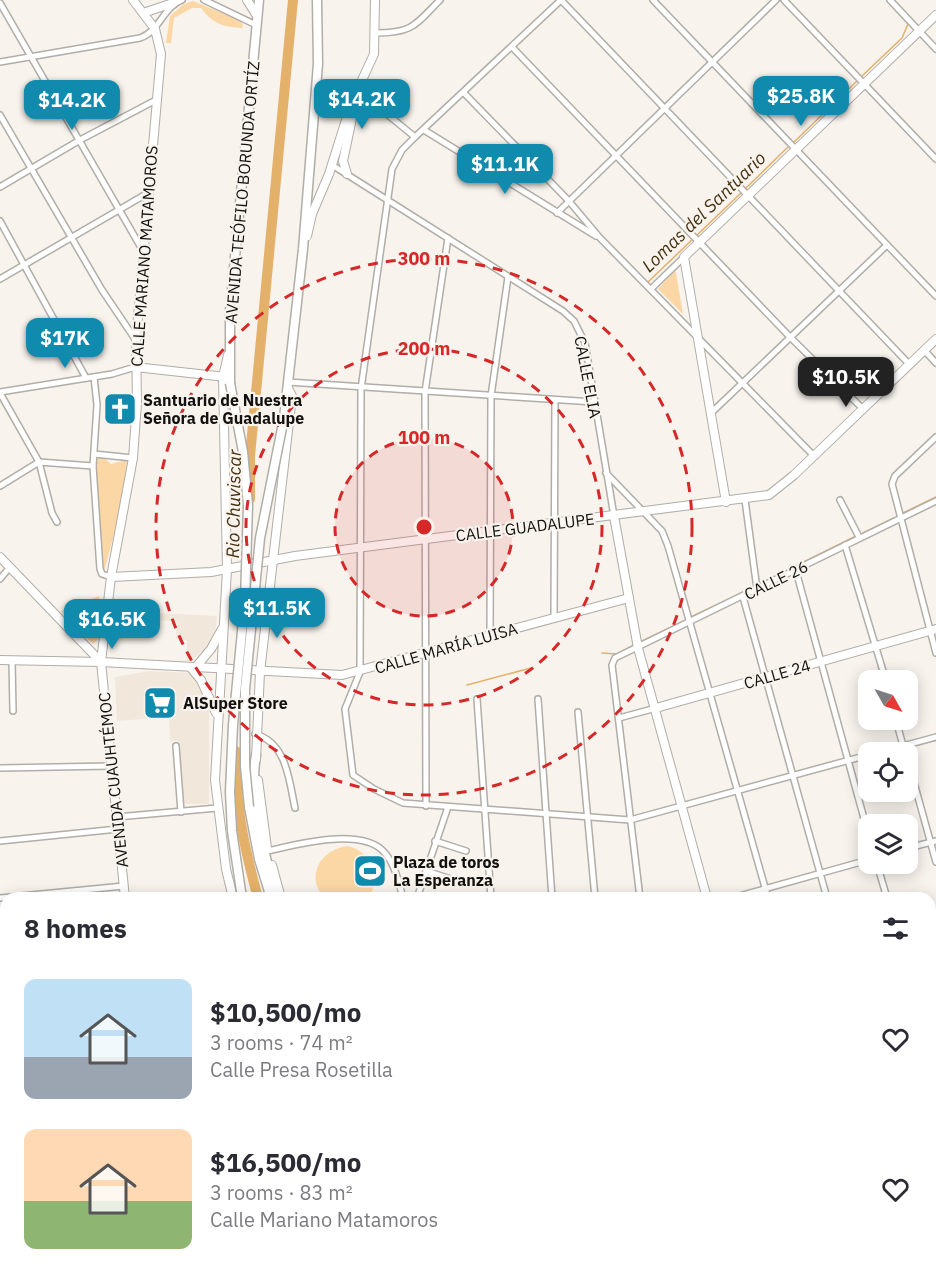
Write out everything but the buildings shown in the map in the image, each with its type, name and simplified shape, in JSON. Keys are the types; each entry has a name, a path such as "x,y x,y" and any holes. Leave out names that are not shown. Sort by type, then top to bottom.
{"main road":[{"name":"AVENIDA TEÓFILO BORUNDA ORTÍZ","path":"241,892 232,831 230,792 234,716 245,600 248,505 243,452 227,379 259,0"},
{"path":"269,892 259,859 246,784 245,688 260,538 284,418 297,302 318,64 317,0"},
{"path":"256,754 253,777 259,827 275,892"}],"street":[{"path":"133,0 155,29"},
{"path":"143,13 182,0"},
{"path":"204,0 257,21"},
{"path":"248,0 257,21"},
{"path":"297,302 301,294 312,214 332,165 357,90 374,54 375,0"},
{"path":"376,33 400,33 410,29 441,0"},
{"path":"858,759 630,820 426,806 391,799 353,775 345,709 360,672 361,389 386,199 396,159 415,137 561,0 909,364"},
{"path":"653,0 936,296"},
{"path":"557,213 776,0"},
{"path":"784,0 936,159"},
{"path":"890,0 936,49"},
{"path":"0,3 143,253"},
{"path":"0,62 140,38 155,29 172,3"},
{"path":"652,288 936,15"},
{"name":"CALLE MARIANO MATAMOROS","path":"101,662 106,575 133,458 137,403 136,340 161,54 155,29"},
{"path":"512,47 790,337 863,409"},
{"path":"347,174 343,161 357,90"},
{"path":"464,93 568,200 600,238 652,288 814,456 936,339"},
{"path":"0,187 80,140 156,100"},
{"path":"0,115 102,290 136,340"},
{"path":"388,116 415,137"},
{"path":"424,130 600,238"},
{"path":"492,173 517,147"},
{"name":"CALLE ELIA","path":"332,165 563,311 574,321 585,343 605,472 638,648 705,892"},
{"path":"0,279 148,193"},
{"path":"0,222 86,378"},
{"path":"426,806 425,392 448,238"},
{"path":"710,414 887,245"},
{"path":"684,257 726,502"},
{"path":"490,635 491,396 508,277"},
{"path":"924,350 936,363"},
{"path":"57,522 52,513 39,462 0,392 94,377 135,367 227,379 227,570 215,780 217,808 232,892"},
{"path":"94,377 97,405 93,465 100,569 106,575"},
{"path":"279,892 268,851 255,734 259,672 292,396 288,385 594,402"},
{"path":"554,618 555,400"},
{"path":"936,437 892,480 900,519 933,630 936,654"},
{"path":"94,454 133,458"},
{"name":"CALLE GUADALUPE","path":"106,575 188,574 227,570 274,560 362,547 745,500 769,495 814,456"},
{"path":"0,486 39,462 93,465"},
{"path":"605,472 662,531 668,546 766,892"},
{"path":"745,500 757,589"},
{"path":"840,500 859,537"},
{"name":"CALLE 26","path":"619,718 612,665 615,658 936,501"},
{"path":"845,545 883,670"},
{"path":"0,557 101,662"},
{"path":"0,579 10,567"},
{"path":"796,571 863,814"},
{"path":"743,597 825,892"},
{"name":"CALLE MARÍA LUISA","path":"0,660 101,662 326,675 360,672 628,598"},
{"path":"218,718 193,668 211,649 224,625"},
{"name":"CALLE 24","path":"619,718 933,630"},
{"path":"12,660 13,711"},
{"name":"AVENIDA CUAUHTÉMOC","path":"101,662 124,892"},
{"path":"477,699 490,892"},
{"path":"538,699 552,892"},
{"path":"578,712 594,892"},
{"path":"619,718 639,892"},
{"path":"255,734 265,737 281,754 295,808"},
{"path":"918,742 936,737"},
{"path":"176,747 181,812"},
{"path":"0,768 111,766"},
{"path":"918,793 933,841 936,862"},
{"path":"419,892 448,807"},
{"path":"117,817 217,808"},
{"path":"0,841 118,829"},
{"path":"268,851 294,844 362,839 376,845 390,861 401,892"},
{"path":"435,841 466,851"},
{"path":"918,846 933,841"},
{"path":"752,892 858,863"},
{"path":"426,871 454,880"},
{"path":"880,874 885,892"},
{"path":"62,892 124,886"}],"shaded area":[{"path":"193,1 239,20 243,25 242,28 218,23 201,8 192,8 174,18 171,43 166,43 170,16 184,4"},
{"path":"675,271 676,273 683,314 658,289"},
{"path":"103,457 111,464 127,460 120,511 104,572 96,458"},
{"path":"99,596 100,637 93,644 61,611"},
{"path":"140,612 217,616 215,635 207,649 187,662 187,640 176,639 177,621 137,620"},
{"path":"149,671 192,673 201,683 209,705 209,804 182,804 177,741 170,741 169,717 117,721 115,677"},
{"path":"347,846 356,849 370,860 375,874 375,882 371,892 320,892 316,881 318,865 323,858 337,848"}],"waterway":[{"name":"Rio Chuviscar","path":"250,499 250,456 293,0"},
{"name":"Lomas del Santuario","path":"862,76 902,38 908,24 903,17"},
{"name":"Lomas del Santuario","path":"793,143 858,80"},
{"name":"Lomas del Santuario","path":"745,189 789,146"},
{"name":"Lomas del Santuario","path":"648,282 742,192"},
{"path":"903,513 936,497"},
{"path":"863,533 894,518"},
{"path":"761,583 854,537"},
{"name":"Rio Chuviscar","path":"248,604 250,562"},
{"path":"693,616 752,588"},
{"path":"642,641 684,621"},
{"path":"602,653 617,654 632,646"},
{"path":"467,685 531,668"},
{"name":"Rio Chuviscar","path":"236,751 241,826 257,892"}],"place":[{"name":"Santuario de Nuestra Señora de Guadalupe","path":"120,409"},
{"name":"AlSuper Store","path":"160,703"},
{"name":"Plaza de toros La Esperanza","path":"370,871"}]}
